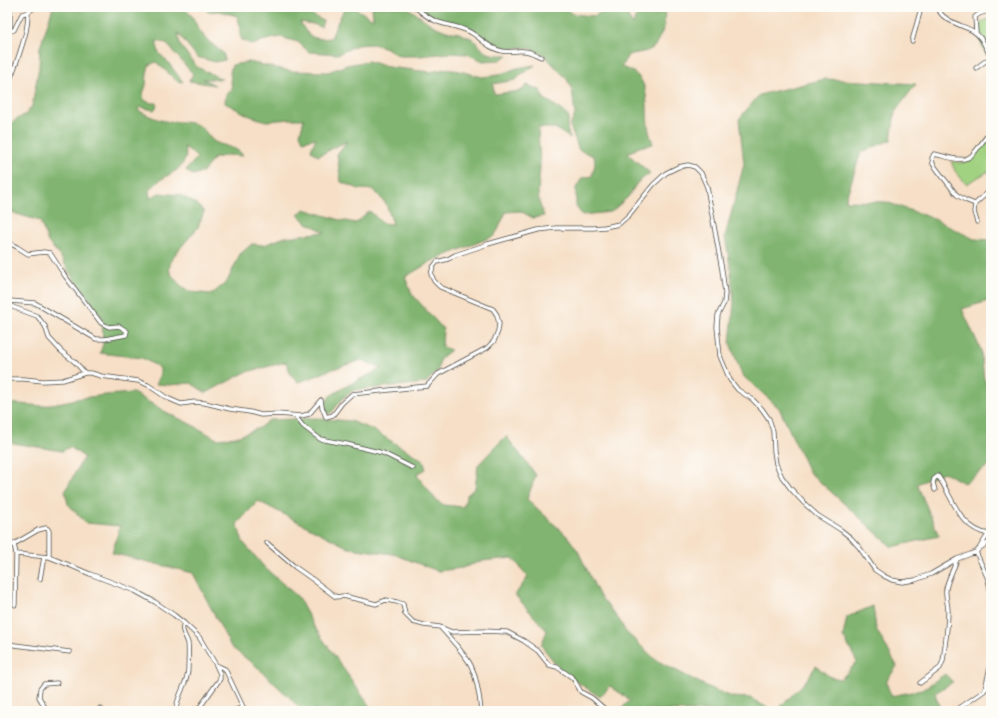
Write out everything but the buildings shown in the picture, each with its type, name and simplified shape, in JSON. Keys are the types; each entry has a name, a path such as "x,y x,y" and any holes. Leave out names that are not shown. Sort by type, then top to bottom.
{"street":[{"path":"10,7 9,29 11,31 14,30 22,14 36,7"},
{"path":"415,7 429,18 437,22 469,32 494,49 502,52 524,51 541,57"},
{"path":"912,41 920,12 924,7"},
{"path":"939,7 941,15 946,19 976,32 981,38 991,57 976,68"},
{"path":"976,32 974,17 991,10"},
{"path":"7,87 17,64 26,34 28,12"},
{"path":"975,204 957,195 932,164 932,158 934,154 952,159 963,159 970,157 991,132"},
{"path":"7,379 43,381 63,380 84,372 148,385 167,398 181,404 195,402 205,403 261,415 278,414 302,416 309,414 321,400 326,417 333,415 342,403 352,394 427,386 438,374 487,348 494,341 498,332 499,324 497,315 493,309 440,287 434,281 431,274 433,267 437,262 488,244 538,230 556,228 593,228 619,224 653,185 666,173 678,167 688,165 695,167 701,173 707,187 722,270 725,293 724,303 718,315 717,327 720,356 730,380 738,390 752,399 769,419 773,431 776,464 782,477 791,489 817,515 851,538 875,570 892,580 902,582 915,580 931,574 958,559 976,552 991,541"},
{"path":"977,222 974,212 975,204 986,194 991,192"},
{"path":"7,242 28,254 44,252 50,254 101,322 109,327 118,326 127,331 126,335 96,339 35,303 10,301 8,303 10,306 37,316 45,326 49,338 84,372"},
{"path":"295,415 303,426 320,439 383,453 413,468"},
{"path":"935,490 933,483 934,479 938,476 964,520 978,531 990,532 980,548"},
{"path":"7,545 14,544 38,530 48,529 46,557 40,579"},
{"path":"267,543 295,568 336,597 343,596 365,600 376,604 386,600 404,604 405,614 413,622 440,627 452,632 507,632 524,641 538,651 548,665 557,667 573,678 581,692 592,698 607,711"},
{"path":"14,544 16,554 15,605"},
{"path":"976,552 988,579 991,594"},
{"path":"16,554 46,557 135,592 155,602 184,623 199,637 220,674 220,679 197,711"},
{"path":"920,683 940,668 943,661 948,616 946,589 950,575 958,559"},
{"path":"176,711 178,700 188,677 188,642 183,633 182,626 184,623"},
{"path":"440,627 456,644 470,664 477,683 481,711"},
{"path":"7,644 70,652"},
{"path":"984,691 991,663"},
{"path":"216,665 225,669 244,709 233,711"},
{"path":"956,711 984,691 991,682"},
{"path":"47,711 40,700 39,691 44,684 57,683"},
{"path":"596,711 601,706"},
{"path":"100,708 103,711"}],"green space":[{"path":"53,7 183,7 192,16 206,39 223,53 225,60 215,62 197,57 178,33 180,45 197,67 222,79 203,79 215,85 189,81 193,74 166,43 156,41 159,53 183,82 177,81 156,62 149,65 143,94 144,100 151,103 157,103 156,108 154,110 139,107 138,110 163,121 196,124 204,130 214,142 235,149 243,156 230,155 214,158 203,172 192,175 186,170 197,158 184,147 186,155 184,162 177,170 160,180 149,190 150,198 159,193 180,195 197,204 204,212 198,227 172,258 169,269 179,284 190,292 212,294 227,282 240,254 252,244 264,245 285,237 325,232 307,223 298,215 304,209 340,220 356,223 370,211 382,223 393,224 386,204 374,190 359,189 341,182 337,154 347,141 318,156 311,150 316,138 303,141 300,134 304,119 266,121 250,116 225,103 226,94 232,90 230,72 232,65 249,62 290,71 328,72 347,65 368,61 388,67 430,72 445,69 460,71 482,77 498,75 517,68 535,65 516,80 493,84 494,94 521,91 527,85 540,90 544,99 569,117 567,129 570,138 555,128 538,128 540,167 538,192 539,202 544,216 533,218 520,211 506,212 494,236 432,261 405,277 412,294 443,329 442,347 451,350 440,359 438,370 426,383 354,390 344,397 332,412 327,414 325,404 330,396 382,368 362,360 298,382 291,375 286,362 246,372 206,393 191,383 169,385 156,384 160,375 160,368 142,358 100,353 103,344 102,318 73,278 60,256 48,242 40,221 10,212 7,208 7,127 26,114 32,106 39,67 40,47"},
{"path":"205,7 299,7 323,21 321,27 300,22 309,35 320,39 331,38 345,7 353,7 373,19 372,7 407,7 432,25 473,39 485,52 495,55 508,55 500,60 483,61 467,54 449,53 420,56 399,56 387,48 373,44 357,45 338,54 309,52 298,42 280,37 262,41 253,45 242,40 237,16 219,11 208,12"},
{"path":"420,7 562,7 573,14 594,16 612,7 626,7 628,17 633,25 639,7 664,7 664,28 655,46 647,51 628,55 621,67 632,71 638,76 645,89 649,133 653,144 639,147 628,154 650,173 637,183 628,197 611,212 582,215 576,206 576,188 582,178 592,176 595,164 594,156 579,150 570,126 575,115 572,88 566,78 544,55 532,49 522,47 509,49 490,45 470,28 457,23 437,19"},
{"path":"988,19 991,20 991,58 988,57 978,35 979,24"},
{"path":"825,79 916,84 895,112 891,140 861,152 845,201 886,202 932,218 974,239 991,240 991,300 962,309 981,350 984,379 991,393 991,464 964,483 944,472 917,484 939,536 892,547 809,472 779,408 742,375 730,343 734,303 725,237 744,164 739,119 759,95"},
{"path":"991,136 991,170 966,184 955,171 951,161 961,163 973,158"},
{"path":"133,393 217,439 236,437 259,428 269,420 315,418 350,421 371,429 423,460 426,469 416,474 436,500 444,505 463,507 467,495 475,488 478,465 506,436 536,475 527,499 568,537 578,551 599,595 620,621 625,631 656,660 731,697 750,698 773,711 656,711 649,709 647,711 621,711 620,710 630,700 610,686 600,697 562,672 541,645 547,631 515,595 528,577 513,558 482,561 462,568 438,571 393,554 349,548 258,501 237,524 243,542 265,568 298,597 313,625 373,711 302,711 256,666 231,647 193,573 112,553 120,526 86,523 68,504 65,491 84,457 70,447 62,451 7,442 7,403 43,406 82,398"},
{"path":"873,606 876,629 897,666 886,682 891,696 922,690 945,674 953,682 935,693 941,711 776,711 805,682 816,666 830,677 841,679 857,662 843,636 847,617"}]}
